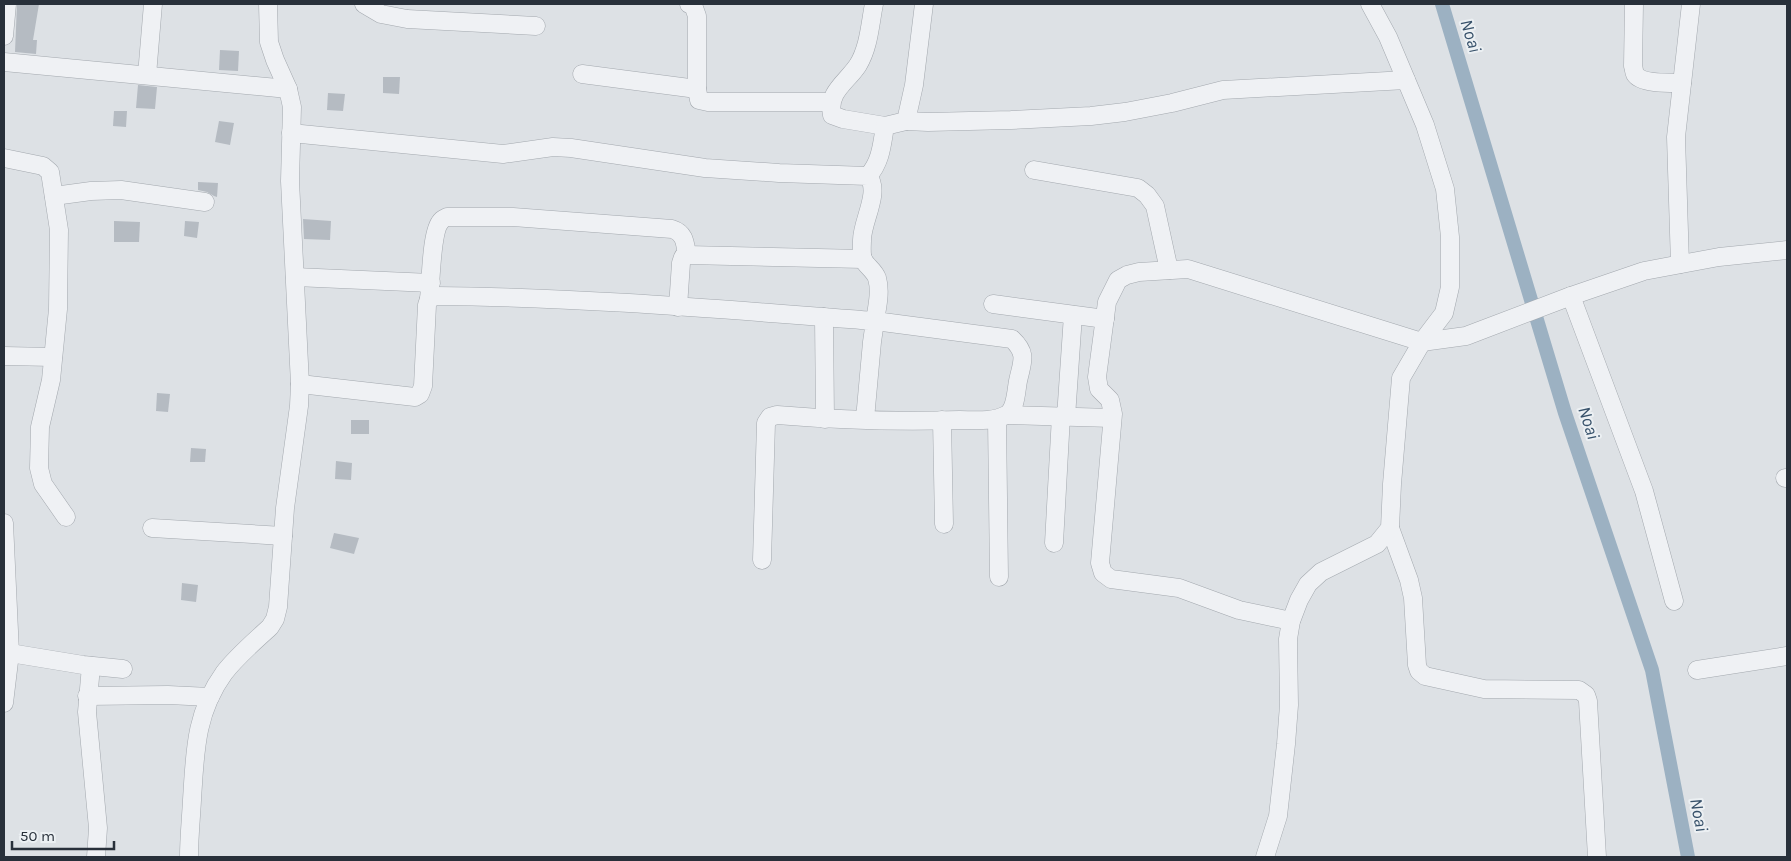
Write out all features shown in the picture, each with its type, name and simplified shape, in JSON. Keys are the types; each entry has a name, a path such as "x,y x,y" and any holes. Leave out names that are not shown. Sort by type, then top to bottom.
{"street":[{"path":"4,36 7,4"},
{"path":"148,75 153,4"},
{"path":"189,857 194,756 197,735 210,697 224,673 270,627 275,619 278,607 283,536 299,406 300,384 290,181 292,107 288,90 269,42 268,4"},
{"path":"364,4 381,14 407,19 536,26"},
{"path":"690,4 698,16 697,89 699,100 708,102 831,102"},
{"path":"874,4 865,48 858,65 832,98 832,115 843,119 885,126 906,121 1011,120 1091,116 1162,105 1222,90 1406,80"},
{"path":"906,121 914,85 924,4"},
{"path":"1370,4 1388,37 1425,124 1445,189 1450,237 1450,287 1444,313 1422,342 1401,378 1392,484 1390,528 1410,580 1413,598 1417,665 1419,671 1424,676 1484,689 1580,690 1586,695 1588,701 1597,857"},
{"path":"1634,4 1633,66 1635,75 1642,80 1653,82 1682,83"},
{"path":"1680,264 1676,137 1691,4"},
{"path":"4,62 288,90"},
{"path":"582,74 697,89"},
{"path":"868,176 874,169 881,154 885,126"},
{"path":"291,133 504,154 553,148 571,148 705,168 868,176 872,181 873,187 862,238 863,260 876,276 879,289 865,419"},
{"path":"4,158 43,166 50,172 59,230 58,309 51,380 40,427 39,468 43,484 66,517"},
{"path":"1034,170 1138,188 1147,194 1155,206 1169,270"},
{"path":"54,196 91,191 121,190 205,202"},
{"path":"300,384 415,396 420,394 423,386 427,305 434,242 437,228 441,221 447,217 513,217 679,231 683,235 688,255"},
{"path":"1291,621 1239,610 1179,588 1111,580 1103,573 1100,563 1112,418 1110,400 1099,388 1097,377 1107,302 1118,280 1139,272 1188,269 1422,342 1466,336 1568,297 1644,271 1719,257 1787,250"},
{"path":"678,307 681,263 683,257 688,255 863,260"},
{"path":"295,277 430,291 436,296 484,296 824,317 875,321 1012,339 1021,348 1023,360 1013,408 1002,417 999,576"},
{"path":"1568,297 1644,491 1674,601"},
{"path":"993,304 1105,319"},
{"path":"1054,543 1073,315"},
{"path":"824,317 825,419"},
{"path":"4,356 53,357"},
{"path":"762,560 766,423 770,417 777,415 825,419 942,420 1064,416 1112,418"},
{"path":"942,420 944,524"},
{"path":"4,523 7,653 4,703"},
{"path":"152,528 283,536"},
{"path":"1265,857 1278,816 1289,704 1288,639 1291,621 1298,600 1308,584 1321,572 1377,544 1390,528"},
{"path":"7,653 123,669"},
{"path":"1697,670 1787,656"},
{"path":"91,666 87,696 88,727 95,780 98,828 96,857"},
{"path":"87,696 168,695 210,697"}],"building":[{"path":"17,4 39,4 33,40 37,40 36,54 15,52"},
{"path":"220,50 239,51 238,71 219,70"},
{"path":"383,77 400,77 399,94 383,93"},
{"path":"138,85 157,87 155,109 136,108"},
{"path":"328,93 345,94 343,111 327,110"},
{"path":"114,111 127,111 126,127 113,126"},
{"path":"219,121 234,123 230,145 215,142"},
{"path":"198,182 218,183 217,197 198,190"},
{"path":"303,219 331,221 330,240 304,239"},
{"path":"114,221 140,222 139,242 114,242"},
{"path":"185,221 199,222 197,238 184,236"},
{"path":"157,393 170,394 168,412 156,411"},
{"path":"351,420 369,420 369,434 351,434"},
{"path":"191,448 206,449 205,462 190,462"},
{"path":"336,461 352,463 351,480 335,479"},
{"path":"334,533 359,538 354,554 330,548"},
{"path":"182,583 198,585 196,602 181,600"}],"waterway":[{"name":"Noai","path":"1442,4 1565,413 1652,670 1688,857"}]}
